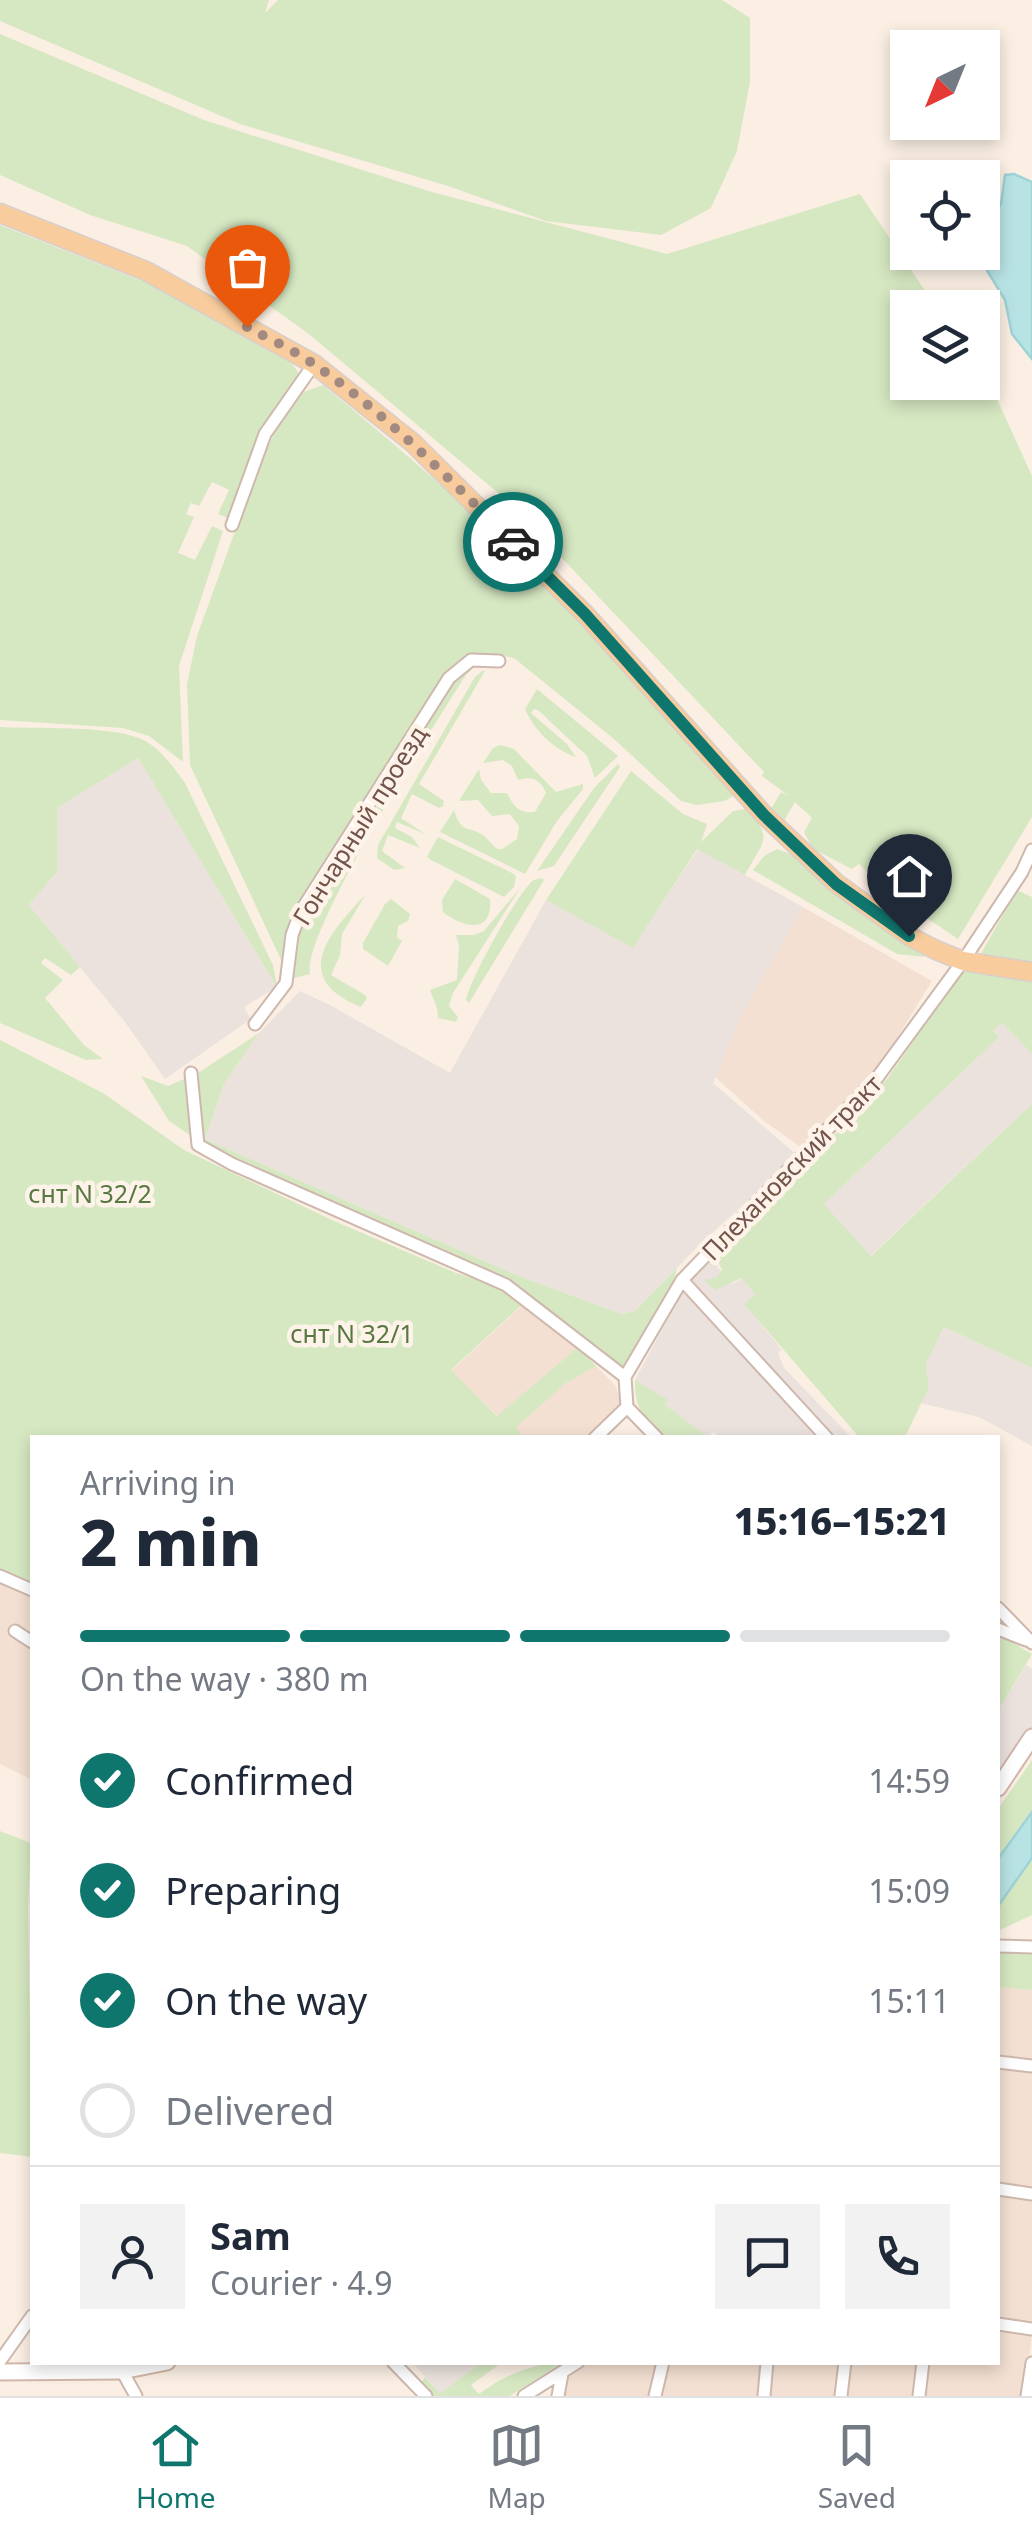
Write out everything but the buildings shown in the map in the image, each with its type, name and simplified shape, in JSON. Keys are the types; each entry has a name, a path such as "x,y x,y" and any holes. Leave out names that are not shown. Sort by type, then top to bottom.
{"main road":[{"path":"0,214 146,271 314,364 413,444 585,614 764,815 836,884 909,936 963,961 1032,972"}],"street":[{"path":"232,525 264,434 314,364"},
{"name":"Гончарный проезд","path":"255,1024 286,983 292,935 301,911 449,678 471,660 498,661"},
{"name":"Плехановский тракт","path":"625,1377 682,1280 878,1078 963,961 1022,872 1032,850"},
{"path":"191,1073 198,1145 232,1164 506,1285 625,1377 628,1407 654,1435"},
{"path":"682,1280 824,1435"},
{"path":"599,1435 628,1407"},
{"path":"0,1576 30,1589"},
{"path":"1000,1610 1031,1642"},
{"path":"1000,1630 1031,1642"},
{"path":"15,1631 30,1641"},
{"path":"1000,1785 1032,1737"},
{"path":"1000,1946 1032,1947"},
{"path":"1000,2062 1032,2066"},
{"path":"1000,2189 1032,2194"},
{"path":"0,2361 30,2319"},
{"path":"1000,2324 1032,2328"},
{"path":"1027,2396 1032,2363"},
{"path":"0,2372 122,2371 153,2365"},
{"path":"396,2365 426,2396"},
{"path":"524,2396 574,2365"},
{"path":"656,2396 662,2365"},
{"path":"764,2396 768,2365"},
{"path":"841,2396 845,2365"},
{"path":"918,2396 923,2365"},
{"path":"122,2371 136,2396"},
{"path":"558,2396 562,2374"}],"shaded area":[{"path":"138,758 277,987 244,1007 251,1019 165,1079 125,1022 29,905 57,872 57,808"},
{"path":"698,849 803,907 740,1017 713,1083 798,1156 700,1244 635,1311 622,1314 521,1277 205,1139 224,1084 259,1033 300,991 450,1073 546,900 633,947"},
{"path":"803,907 932,981 873,1077 803,1149 764,1121 715,1077 740,1017"},
{"path":"1002,1023 1032,1054 1032,1104 870,1256 824,1204 998,1038 993,1031"},
{"path":"709,1258 733,1284 742,1278 755,1295 745,1304 782,1350 778,1353 784,1368 849,1435 713,1432 705,1435 664,1405 667,1400 635,1380 689,1279"},
{"path":"525,1303 578,1347 498,1416 451,1371"},
{"path":"944,1327 1032,1368 1032,1446 979,1417 920,1403 929,1387 926,1364"},
{"path":"596,1366 615,1385 624,1406 593,1435 521,1435 515,1427 565,1384"},
{"path":"0,1580 30,1592 30,1779 0,1764"},
{"path":"1026,1665 1032,1669 1032,1729 1000,1777 1000,1708"},
{"path":"1000,1987 1032,1990 1032,2063 1000,2060"},
{"path":"1000,2065 1032,2068 1032,2192 1000,2187"},
{"path":"1000,2191 1032,2196 1032,2324 1000,2320"},
{"path":"1000,2328 1032,2333 1025,2396 923,2396 927,2365 1000,2365"},
{"path":"415,2365 478,2365 440,2393"},
{"path":"579,2365 660,2365 652,2396 561,2396 564,2376"},
{"path":"666,2365 763,2365 760,2396 658,2396"},
{"path":"770,2365 843,2365 839,2396 766,2396"},
{"path":"847,2365 920,2365 915,2396 843,2396"}],"green space":[{"path":"0,0 269,0 265,13 278,0 722,0 750,18 750,82 737,151 711,208 661,235 546,221 448,186 240,124 0,21"},
{"path":"0,34 204,120 432,192 667,254 860,194 890,239 890,270 911,270 925,290 890,290 890,400 997,400 1032,476 1032,817 958,939 891,894 859,864 852,869 813,849 804,832 812,818 795,802 784,821 771,809 781,792 789,796 762,776 764,772 509,502 310,335 187,246 90,215 0,175"},
{"path":"0,225 150,284 292,364 298,372 260,431 230,519 218,514 229,490 212,482 199,506 191,503 186,514 194,517 178,553 195,560 212,526 223,531 179,666 183,762 149,736 123,728 0,720"},
{"path":"323,385 513,552 599,641 736,795 697,805 681,801 614,739 514,658 489,653 466,675 374,826 327,916 313,951 310,974 294,978 282,962 190,765 187,684 197,636 258,468 277,427 304,392"},
{"path":"482,671 419,784 444,801 443,806 439,808 412,794 401,818 425,834 397,822 395,828 412,837 420,848 388,835 382,851 405,868 394,870 377,858 378,845"},
{"path":"537,689 618,756 595,778 587,756 534,709 531,713 567,744 576,757 553,744 534,724 525,709"},
{"path":"0,727 111,732 141,739 160,752 185,783 273,965 277,987 138,758 57,808 57,872 29,905 80,967 71,975 45,958 41,963 63,980 45,998 84,1045 103,1059 86,1060 0,1023"},
{"path":"500,745 514,749 556,792 583,784 525,874 440,832 454,810 463,827 484,836 497,849 517,839 519,826 510,814 492,816 478,800 459,801 479,769 481,780 491,793 507,793 517,808 535,812 546,793 541,784 531,779 518,780 512,766 503,760 483,763 493,748"},
{"path":"618,764 620,767 554,866 537,871 594,788"},
{"path":"631,771 683,814 707,824 701,842 733,811 745,809 763,834 761,847 745,875 697,849 633,948 546,900"},
{"path":"438,837 514,874 514,887 504,897 431,860 427,857"},
{"path":"777,849 793,855 860,913 925,957 897,954 753,870 764,856"},
{"path":"542,878 469,1003 469,989 503,924 530,884"},
{"path":"455,879 490,899 487,919 467,924 443,912 442,900"},
{"path":"521,887 453,993 449,1006 458,1017 456,1022 438,1018 430,990 457,980 456,935 484,931"},
{"path":"1017,890 1032,897 1032,966 979,957"},
{"path":"366,894 342,934 340,955 331,975 365,995 361,1007 326,983 321,969 329,939"},
{"path":"391,899 410,914 408,921 398,926 397,937 402,941 388,966 363,949 363,943"},
{"path":"964,968 1032,975 1032,1054 1002,1023 993,1031 999,1037 824,1204 871,1256 1032,1104 1032,1368 944,1327 926,1364 929,1387 906,1435 857,1435 744,1304 755,1295 742,1278 715,1290 704,1280 716,1278 722,1270 714,1253 803,1168 888,1078"},
{"path":"259,1033 224,1084 205,1139 521,1277 622,1314 635,1311 677,1268 672,1289 624,1371 505,1280 200,1143 195,1075"},
{"path":"0,1040 103,1093 184,1150 332,1220 456,1273 497,1286 524,1303 451,1370 497,1416 578,1347 596,1366 565,1384 516,1427 522,1435 30,1435 30,1592 0,1580"},
{"path":"141,1076 168,1086 189,1077 194,1138 169,1121"},
{"path":"635,1380 668,1400 665,1405 705,1435 660,1435 641,1412"},
{"path":"1000,1635 1032,1654 1000,1708"},
{"path":"1032,1760 1032,1812 1000,1856 1000,1806"},
{"path":"0,1831 30,1843 30,2157 0,2153"},
{"path":"1032,1858 1032,1915 1000,1930 1000,1903"},
{"path":"1000,1951 1032,1952 1032,1990 1000,1987"},
{"path":"478,2365 498,2365 471,2385 479,2394 518,2372 540,2365 559,2365 510,2396 431,2396 420,2385 425,2377 440,2393"}],"water":[{"path":"1014,174 1032,182 1032,359 1012,334 1005,300 987,270 1000,270 1000,206 1005,175"},
{"path":"1032,1812 1032,1858 1000,1903 1000,1856"}],"way so far":[{"path":"247,327 314,364 364,404 413,444 513,542"}],"route":[{"path":"513,542 585,614 764,815 836,884 909,936"}],"park label":[{"name":"снт N 32/2","path":"90,1193"},
{"name":"снт N 32/1","path":"352,1333"}]}
